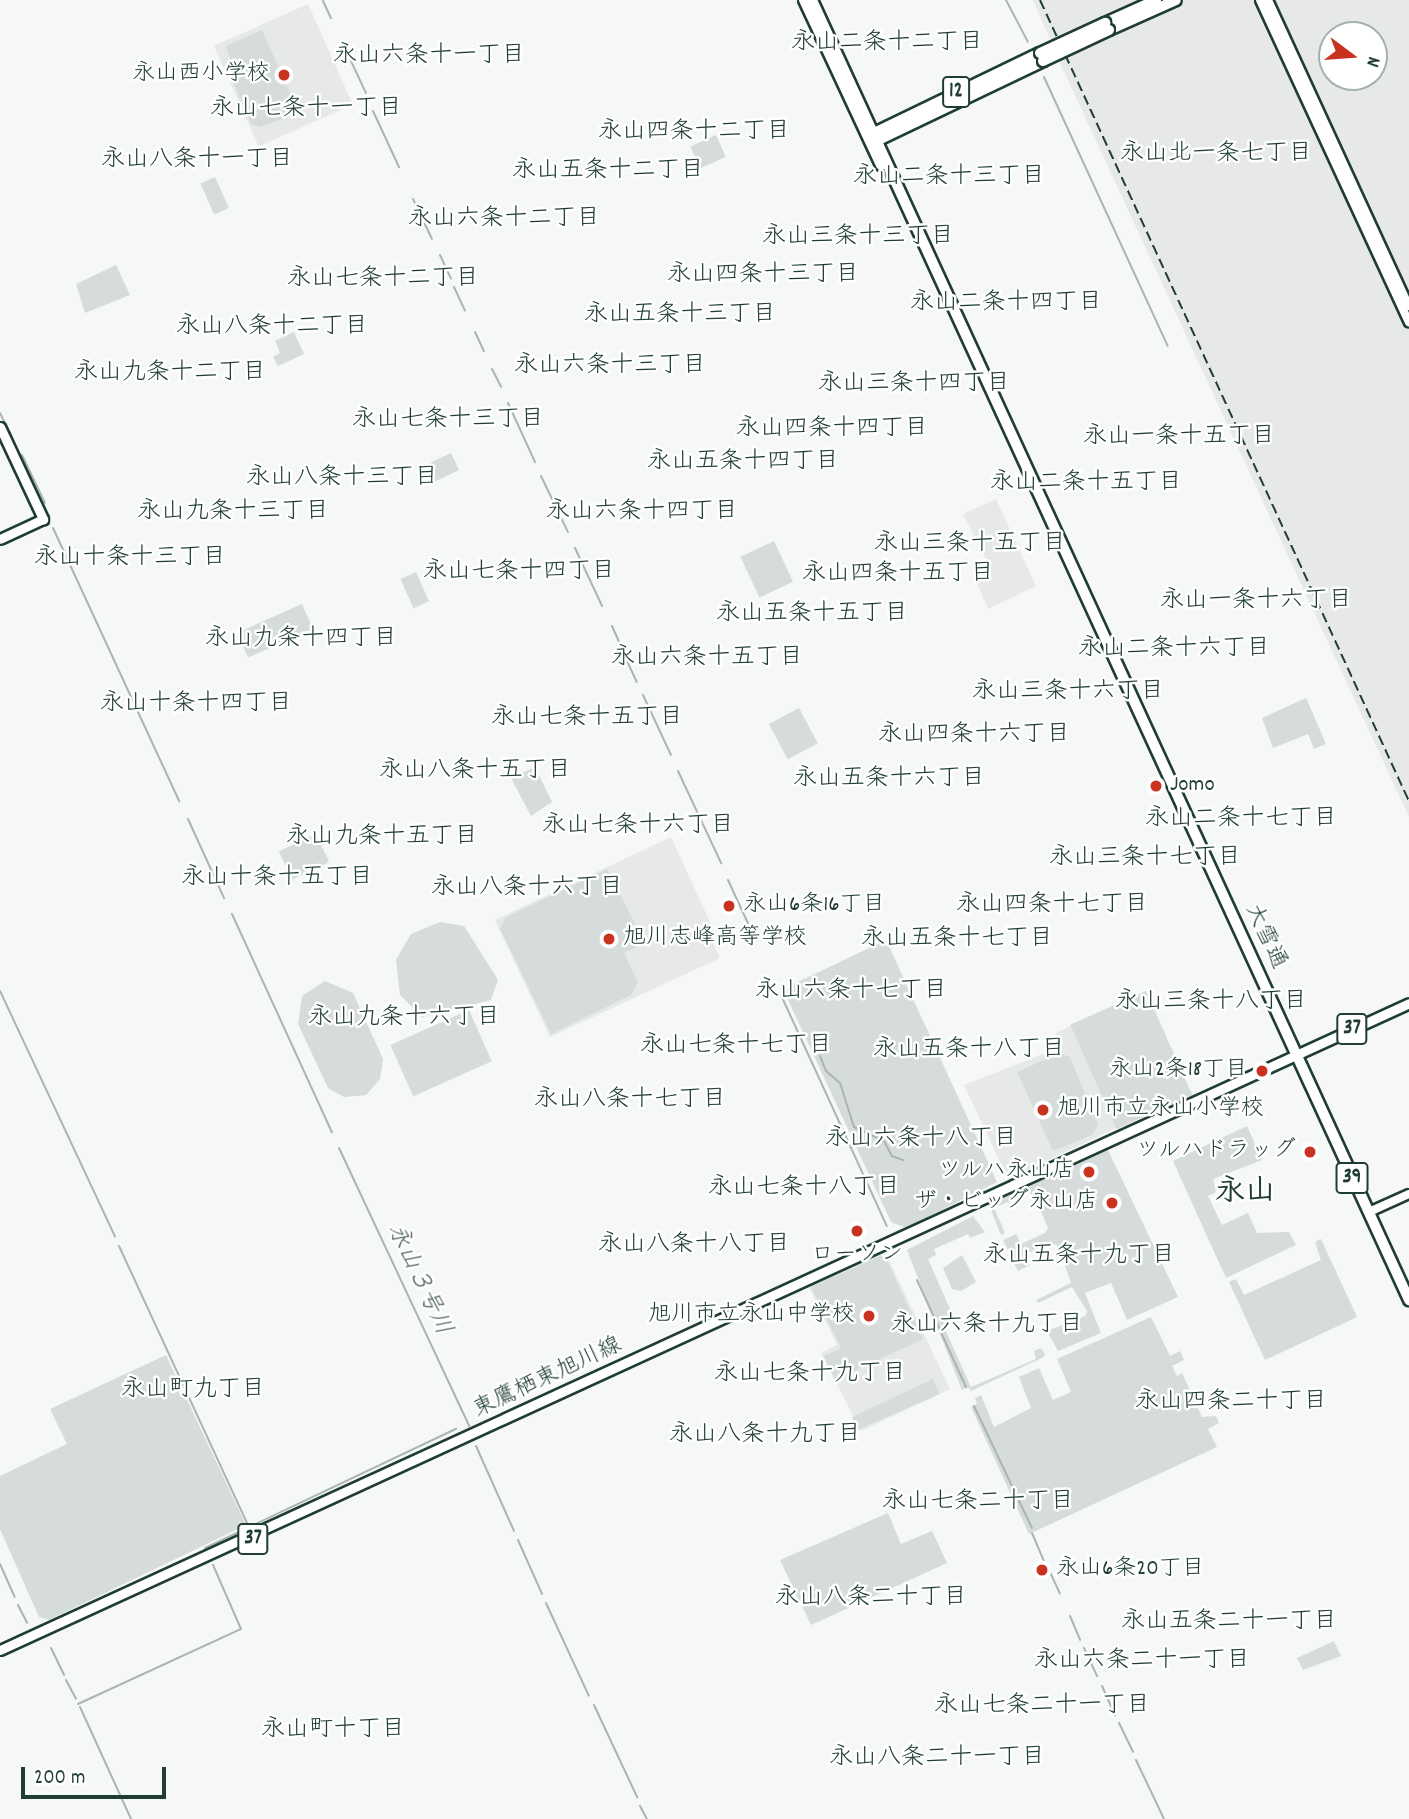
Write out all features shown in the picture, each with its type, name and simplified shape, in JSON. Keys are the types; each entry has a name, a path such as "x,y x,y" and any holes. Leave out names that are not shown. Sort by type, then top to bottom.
{"highway":[{"name":"大雪通","path":"804,0 906,211 1409,1300"},
{"name":"大雪通","path":"812,0 872,138"},
{"name":"12","path":"1107,27 1156,0"},
{"name":"12","path":"872,138 1107,27 1176,0"}],"main road":[{"path":"1260,0 1409,322"},
{"path":"1268,0 1409,306"},
{"path":"0,427 43,519 0,539"},
{"name":"東鷹栖東旭川線","path":"0,1650 1409,1003"},
{"path":"1368,1212 1409,1194"},
{"name":"東鷹栖東旭川線","path":"0,1656 466,1438"}],"shaded area":[{"path":"1033,0 1409,0 1409,817 1061,65"},
{"name":"永山西小学校","path":"308,4 353,104 259,146 214,46"},
{"path":"262,30 299,113 260,127 251,124 227,68 232,65 226,46"},
{"path":"716,135 726,157 700,168 690,146"},
{"path":"215,177 229,208 214,215 200,184"},
{"path":"116,265 130,295 85,313 76,284"},
{"path":"294,332 304,354 278,366 273,357 280,353 275,341"},
{"path":"451,453 459,470 434,482 426,465"},
{"path":"996,499 1036,586 988,609 975,578 991,568 963,514"},
{"path":"774,541 793,582 759,597 740,557"},
{"path":"416,572 429,601 413,608 400,579"},
{"path":"302,604 313,629 248,658 237,633"},
{"path":"1306,698 1326,744 1314,749 1308,734 1273,748 1262,718"},
{"path":"799,708 818,743 788,759 769,724"},
{"path":"535,767 552,802 531,816 511,778"},
{"path":"316,834 329,862 292,879 279,851"},
{"name":"旭川志峰高等学校","path":"671,837 716,935 713,943 720,958 550,1037 495,920"},
{"path":"607,869 645,943 624,953 638,982 631,995 551,1034 500,929 505,918"},
{"path":"440,922 464,926 498,980 491,1000 422,1017 400,995 396,960 411,934"},
{"path":"886,940 997,1182 906,1228 891,1222 783,989"},
{"path":"325,981 353,993 383,1059 380,1079 366,1095 344,1097 328,1088 298,1024 302,996"},
{"path":"1146,991 1192,1095 1117,1129 1070,1025"},
{"path":"469,1010 492,1061 413,1096 390,1045"},
{"name":"旭川市立永山小学校","path":"1071,1026 1116,1128 1008,1179 964,1085 1061,1047 1055,1033"},
{"path":"1060,1053 1070,1057 1098,1125 1092,1135 1053,1151 1017,1072"},
{"path":"1247,1126 1262,1160 1213,1179 1216,1192 1208,1196 1222,1225 1248,1213 1257,1233 1289,1232 1296,1245 1226,1278 1173,1161"},
{"path":"1108,1150 1178,1297 1127,1320 1111,1283 1085,1293 1101,1333 1058,1351 1047,1331 1085,1316 1087,1311 1072,1287 1038,1303 1036,1300 1071,1283 1058,1246 1051,1243 1026,1254 1030,1265 1018,1271 1003,1240 1016,1234 1021,1244 1045,1233 1048,1228 1034,1195 1029,1193 994,1208 1005,1233 1001,1235 989,1205"},
{"path":"973,1216 985,1232 970,1238 968,1234 934,1249 936,1255 928,1259 954,1318 944,1327 971,1387 1036,1359 1034,1351 1041,1348 1045,1354 1044,1357 971,1391 968,1387 962,1390 907,1250"},
{"path":"1321,1239 1357,1317 1265,1360 1229,1282 1236,1279 1244,1295 1321,1260 1315,1242"},
{"name":"旭川市立永山中学校","path":"880,1255 888,1258 950,1389 861,1431 821,1353 837,1345 809,1287"},
{"path":"962,1255 976,1282 961,1291 952,1289 943,1268"},
{"path":"880,1256 886,1258 923,1339 835,1380 824,1356 841,1348 811,1287"},
{"path":"1151,1317 1170,1356 1180,1351 1184,1360 1172,1366 1177,1376 1182,1373 1202,1417 1216,1416 1219,1423 1208,1429 1217,1447 1029,1534 971,1407 977,1404 975,1398 981,1395 994,1427 1031,1408 1019,1377 1039,1368 1053,1400 1071,1392 1057,1359"},
{"path":"166,1355 246,1525 49,1620 39,1617 0,1529 0,1476 67,1444 50,1409"},
{"path":"933,1379 940,1394 857,1430 852,1417"},
{"path":"888,1513 901,1544 932,1531 947,1563 811,1625 780,1560"},
{"path":"1334,1641 1341,1656 1303,1670 1297,1658"}],"waterway":[{"path":"1006,0 1028,42"},
{"path":"323,1 331,18"},
{"path":"343,44 366,93"},
{"path":"1044,77 1168,346"},
{"path":"373,111 399,167"},
{"path":"413,199 432,239"},
{"path":"440,255 451,279"},
{"path":"454,287 465,311"},
{"path":"475,332 484,351"},
{"path":"492,369 501,387"},
{"path":"508,403 535,462"},
{"name":"永山３号川","path":"0,413 11,436"},
{"name":"永山３号川","path":"22,455 45,503"},
{"path":"541,476 568,532"},
{"name":"永山３号川","path":"53,528 179,801"},
{"path":"575,548 602,606"},
{"path":"612,626 621,646"},
{"path":"627,661 637,682"},
{"path":"643,695 671,755"},
{"path":"678,771 721,863"},
{"name":"永山３号川","path":"188,819 224,898"},
{"path":"728,880 752,932"},
{"name":"永山３号川","path":"232,914 332,1132"},
{"path":"0,991 115,1236"},
{"path":"781,995 887,1226"},
{"path":"820,1056 826,1071 840,1083 854,1127 884,1141 892,1156 903,1160"},
{"name":"永山３号川","path":"339,1148 469,1426"},
{"path":"119,1246 249,1527"},
{"path":"917,1280 966,1387"},
{"path":"974,1406 1032,1528"},
{"path":"205,1548 456,1429"},
{"name":"永山３号川","path":"476,1446 514,1531"},
{"path":"1032,1533 1045,1563"},
{"name":"永山３号川","path":"518,1540 542,1594"},
{"path":"0,1564 15,1597"},
{"path":"78,1704 241,1629 213,1565"},
{"path":"1049,1570 1060,1594"},
{"name":"永山３号川","path":"546,1603 589,1696"},
{"path":"18,1605 27,1623"},
{"path":"1070,1616 1080,1640"},
{"path":"51,1648 64,1675"},
{"path":"1084,1648 1097,1676"},
{"path":"66,1680 76,1699"},
{"path":"1102,1686 1115,1715"},
{"name":"永山３号川","path":"594,1705 637,1797"},
{"path":"80,1707 131,1819"},
{"path":"1119,1723 1133,1752"},
{"path":"1136,1760 1164,1819"},
{"name":"永山３号川","path":"640,1806 647,1819"}],"railway":[{"path":"1040,0 1409,801"}],"place":[{"name":"永山西小学校","path":"284,75"},
{"name":"Jomo","path":"1156,786"},
{"name":"永山6条16丁目","path":"729,906"},
{"name":"旭川志峰高等学校","path":"609,939"},
{"name":"永山2条18丁目","path":"1262,1071"},
{"name":"旭川市立永山小学校","path":"1043,1110"},
{"name":"ツルハドラッグ","path":"1310,1152"},
{"name":"ツルハ永山店","path":"1089,1172"},
{"name":"ザ・ビッグ永山店","path":"1112,1203"},
{"name":"ローソン","path":"857,1231"},
{"name":"旭川市立永山中学校","path":"869,1316"},
{"name":"永山6条20丁目","path":"1042,1570"}],"district":[{"name":"永山二条十二丁目","path":"887,44"},
{"name":"永山六条十一丁目","path":"429,57"},
{"name":"永山七条十一丁目","path":"306,110"},
{"name":"永山四条十二丁目","path":"694,133"},
{"name":"永山北一条七丁目","path":"1216,155"},
{"name":"永山八条十一丁目","path":"197,161"},
{"name":"永山五条十二丁目","path":"608,172"},
{"name":"永山二条十三丁目","path":"949,178"},
{"name":"永山六条十二丁目","path":"504,220"},
{"name":"永山三条十三丁目","path":"858,238"},
{"name":"永山四条十三丁目","path":"763,276"},
{"name":"永山七条十二丁目","path":"383,280"},
{"name":"永山二条十四丁目","path":"1006,304"},
{"name":"永山五条十三丁目","path":"680,316"},
{"name":"永山八条十二丁目","path":"272,328"},
{"name":"永山六条十三丁目","path":"610,367"},
{"name":"永山九条十二丁目","path":"170,374"},
{"name":"永山三条十四丁目","path":"914,385"},
{"name":"永山七条十三丁目","path":"448,421"},
{"name":"永山四条十四丁目","path":"832,430"},
{"name":"永山一条十五丁目","path":"1179,438"},
{"name":"永山五条十四丁目","path":"743,463"},
{"name":"永山八条十三丁目","path":"342,479"},
{"name":"永山二条十五丁目","path":"1086,484"},
{"name":"永山九条十三丁目","path":"233,513"},
{"name":"永山六条十四丁目","path":"642,513"},
{"name":"永山三条十五丁目","path":"970,545"},
{"name":"永山十条十三丁目","path":"130,559"},
{"name":"永山七条十四丁目","path":"519,573"},
{"name":"永山四条十五丁目","path":"898,575"},
{"name":"永山一条十六丁目","path":"1256,602"},
{"name":"永山五条十五丁目","path":"812,615"},
{"name":"永山九条十四丁目","path":"301,640"},
{"name":"永山二条十六丁目","path":"1174,650"},
{"name":"永山六条十五丁目","path":"707,659"},
{"name":"永山三条十六丁目","path":"1068,693"},
{"name":"永山十条十四丁目","path":"196,705"},
{"name":"永山七条十五丁目","path":"587,719"},
{"name":"永山四条十六丁目","path":"974,736"},
{"name":"永山八条十五丁目","path":"475,772"},
{"name":"永山五条十六丁目","path":"889,780"},
{"name":"永山二条十七丁目","path":"1241,820"},
{"name":"永山七条十六丁目","path":"638,827"},
{"name":"永山九条十五丁目","path":"382,838"},
{"name":"永山三条十七丁目","path":"1145,859"},
{"name":"永山十条十五丁目","path":"277,879"},
{"name":"永山八条十六丁目","path":"527,889"},
{"name":"永山四条十七丁目","path":"1052,906"},
{"name":"永山五条十七丁目","path":"957,940"},
{"name":"永山六条十七丁目","path":"851,992"},
{"name":"永山三条十八丁目","path":"1211,1003"},
{"name":"永山九条十六丁目","path":"404,1019"},
{"name":"永山七条十七丁目","path":"736,1047"},
{"name":"永山五条十八丁目","path":"969,1051"},
{"name":"永山八条十七丁目","path":"630,1101"},
{"name":"永山六条十八丁目","path":"921,1140"},
{"name":"永山七条十八丁目","path":"804,1189"},
{"name":"永山","path":"1245,1194"},
{"name":"永山八条十八丁目","path":"694,1246"},
{"name":"永山五条十九丁目","path":"1079,1257"},
{"name":"永山六条十九丁目","path":"987,1326"},
{"name":"永山七条十九丁目","path":"810,1375"},
{"name":"永山町九丁目","path":"193,1391"},
{"name":"永山四条二十丁目","path":"1231,1403"},
{"name":"永山八条十九丁目","path":"765,1436"},
{"name":"永山七条二十丁目","path":"978,1503"},
{"name":"永山八条二十丁目","path":"871,1599"},
{"name":"永山五条二十一丁目","path":"1229,1623"},
{"name":"永山六条二十一丁目","path":"1142,1662"},
{"name":"永山七条二十一丁目","path":"1042,1707"},
{"name":"永山町十丁目","path":"333,1731"},
{"name":"永山八条二十一丁目","path":"937,1759"}]}
